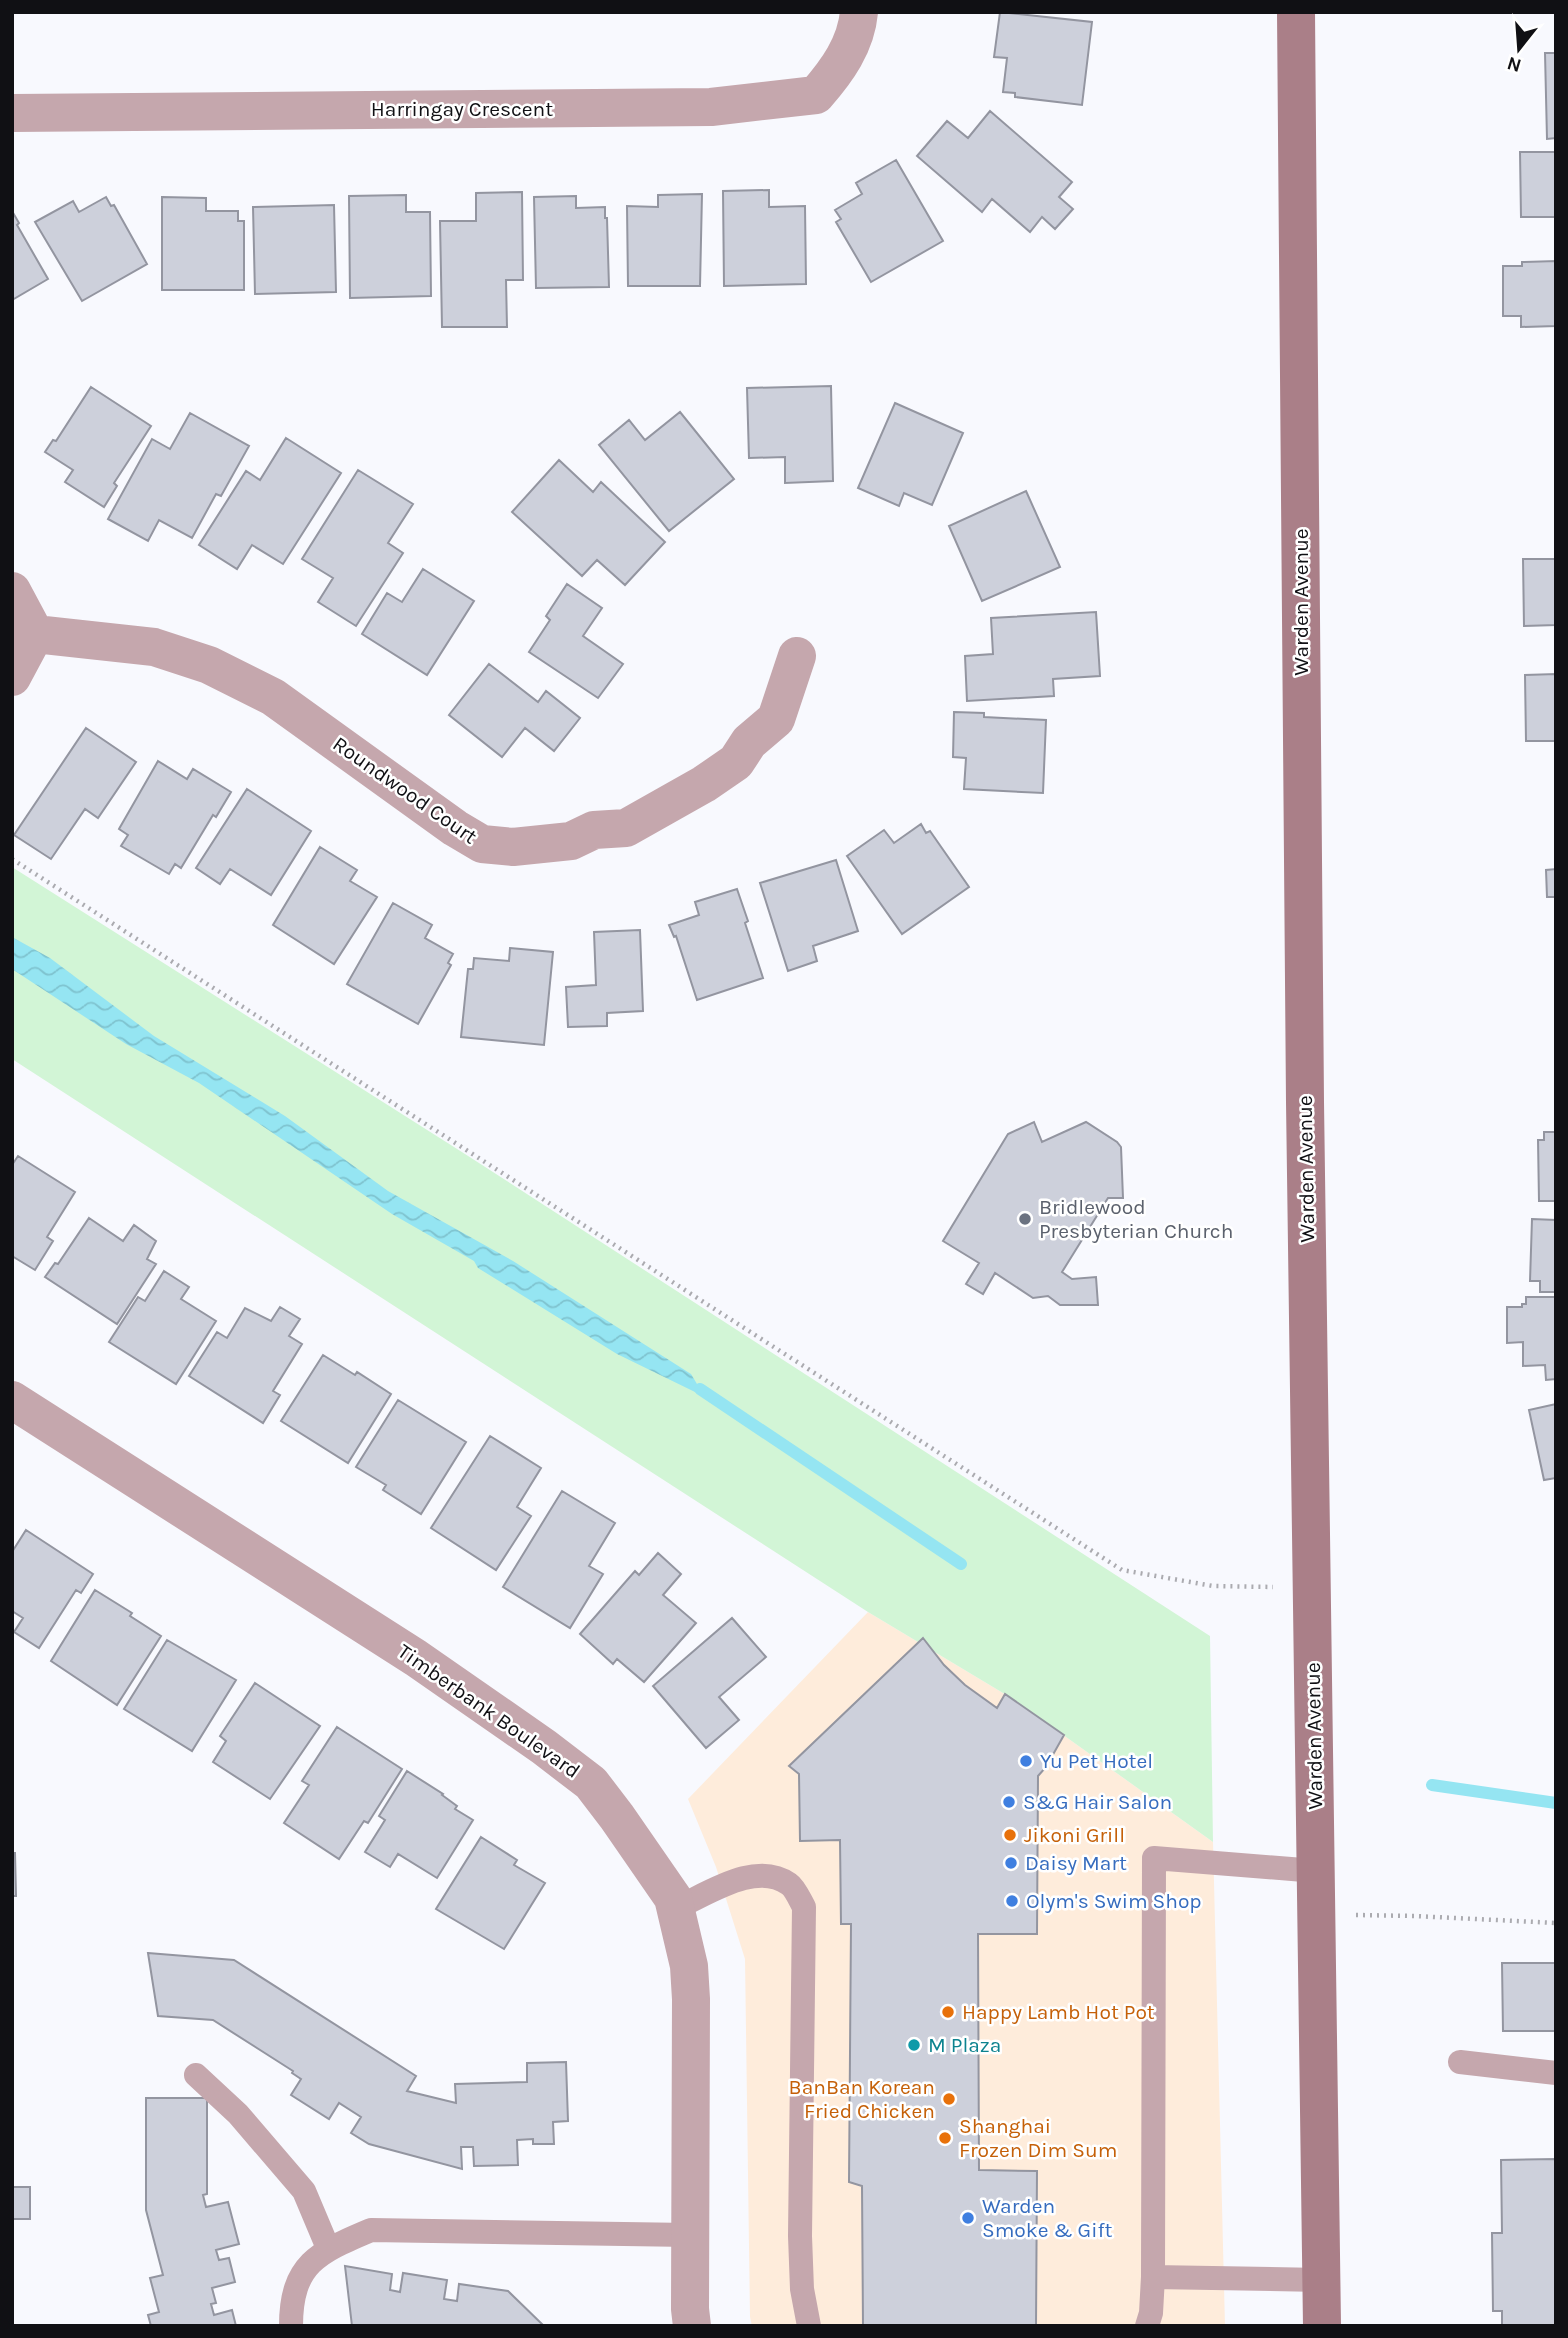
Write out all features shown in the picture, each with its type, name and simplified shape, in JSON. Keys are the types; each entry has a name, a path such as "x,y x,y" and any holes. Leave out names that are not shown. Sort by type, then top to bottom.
{"main road":[{"name":"Warden Avenue","path":"1296,12 1305,1088 1322,2326"}],"street":[{"name":"Harringay Crescent","path":"12,113 711,107 816,95 840,68 858,25 859,12"},
{"path":"12,591 34,634 12,677"},
{"name":"Roundwood Court","path":"34,634 154,647 209,665 273,697 455,828 482,844 513,847 571,841 594,830 626,828 704,784 736,762 749,742 776,719 797,656"},
{"name":"Timberbank Boulevard","path":"12,1399 415,1658 544,1746 591,1783 617,1817 673,1898 688,1966 691,1999 692,2326"}],"lane":[{"path":"1147,2326 1151,2313 1153,2277 1154,1858 1316,1871"},
{"path":"676,1908 746,1876 767,1874 790,1885 804,1907 800,2236 802,2289 809,2326"},
{"path":"1460,2062 1556,2073"},
{"path":"196,2075 238,2114 304,2191 328,2248"},
{"path":"291,2326 291,2303 299,2277 328,2248 371,2230 690,2235"},
{"path":"1153,2277 1322,2280"}],"path":[{"path":"12,859 1122,1570 1213,1586 1312,1588"},
{"path":"1317,1915 1415,1916 1556,1923"}],"shaded area":[{"path":"868,1612 1013,1699 1213,1842 1225,2326 752,2326 745,1959 716,1867 688,1799"}],"green space":[{"path":"12,867 465,1154 1210,1636 1213,1842 1013,1699 868,1612 12,1059"}],"water":[{"path":"12,937 50,958 154,1036 285,1116 388,1191 513,1261 691,1374 700,1389 695,1392 617,1354 478,1268 474,1261 392,1214 199,1083 126,1044 12,969"}],"building":[{"path":"1000,12 1092,22 1082,105 1015,97 1015,93 1003,92 1007,58 994,57"},
{"path":"1545,53 1556,53 1556,138 1547,139"},
{"path":"990,111 1072,182 1059,197 1073,209 1055,229 1042,217 1030,232 992,199 982,212 917,156 947,121 968,138"},
{"path":"1520,152 1556,152 1556,217 1521,217"},
{"path":"896,160 943,241 871,282 836,222 841,219 835,210 862,194 856,183"},
{"path":"769,190 769,207 805,206 806,284 724,286 723,191"},
{"path":"522,192 523,280 506,280 507,327 442,327 440,221 476,221 476,193"},
{"path":"702,194 700,286 628,286 627,206 658,207 658,195"},
{"path":"406,195 406,212 430,212 431,296 350,298 349,196"},
{"path":"576,196 576,208 605,207 609,287 536,288 534,197"},
{"path":"106,197 111,206 114,205 147,264 82,301 35,222 73,201 79,212"},
{"path":"162,197 206,198 206,211 238,211 238,221 244,221 244,290 162,290"},
{"path":"334,205 336,292 255,294 253,207"},
{"path":"12,211 19,223 17,225 48,279 12,300"},
{"path":"1556,261 1556,326 1521,327 1521,316 1503,316 1503,266 1522,266 1522,262"},
{"path":"831,386 833,481 785,483 785,457 749,458 747,388"},
{"path":"91,387 151,426 114,483 117,486 104,507 65,482 73,470 45,452 53,440 56,441"},
{"path":"895,403 963,433 932,505 904,493 899,506 858,488"},
{"path":"680,412 734,479 669,531 599,445 629,420 645,440"},
{"path":"190,413 249,446 221,496 216,494 192,538 159,520 148,541 108,519 152,439 170,449"},
{"path":"286,438 341,473 283,564 252,545 237,569 199,545 246,471 260,480"},
{"path":"559,460 593,492 601,482 665,542 625,585 597,560 582,576 512,512"},
{"path":"358,470 413,504 388,543 403,553 356,626 318,602 333,578 302,559"},
{"path":"1026,491 1060,567 982,601 949,526"},
{"path":"1523,559 1556,559 1556,625 1524,626"},
{"path":"423,569 474,601 427,675 362,634 387,593 402,602"},
{"path":"567,584 602,608 583,636 623,664 598,698 529,652 550,620 546,616"},
{"path":"1096,612 1100,676 1053,679 1054,696 967,701 965,656 993,654 991,618"},
{"path":"489,664 538,702 546,691 580,718 554,751 525,728 502,757 449,715"},
{"path":"1556,674 1556,741 1526,741 1525,675"},
{"path":"954,712 984,713 984,717 1046,720 1043,793 964,789 966,758 953,757"},
{"path":"86,728 136,762 98,818 85,809 51,859 14,835"},
{"path":"158,761 187,779 193,769 231,792 216,817 213,815 181,868 175,864 169,874 121,846 128,835 119,829"},
{"path":"247,789 311,831 271,895 230,869 220,884 196,868"},
{"path":"921,824 926,833 930,831 969,887 902,934 847,856 884,830 894,843"},
{"path":"320,847 357,870 350,881 377,897 334,964 273,925"},
{"path":"836,860 858,931 813,946 817,961 788,971 760,883"},
{"path":"1556,869 1556,897 1547,897 1546,870"},
{"path":"737,889 763,978 697,1000 676,936 674,937 669,925 699,915 695,902"},
{"path":"393,903 432,925 425,938 453,954 448,963 451,965 418,1024 347,984"},
{"path":"640,930 643,1011 607,1013 607,1026 568,1027 566,987 596,985 594,932"},
{"path":"510,948 553,952 544,1045 461,1037 468,969 473,969 474,958 509,961"},
{"name":"Bridlewood Presbyterian Church","path":"1034,1122 1042,1142 1086,1122 1121,1147 1123,1198 1108,1198 1062,1272 1072,1279 1096,1277 1098,1305 1060,1305 1048,1296 1033,1298 995,1273 983,1294 966,1284 979,1263 943,1241 1008,1134"},
{"path":"1544,1132 1556,1132 1556,1201 1539,1201 1538,1140 1544,1140"},
{"path":"18,1156 75,1192 47,1237 53,1241 35,1270 12,1256 12,1165"},
{"path":"89,1218 123,1241 134,1225 156,1241 147,1259 156,1264 117,1324 45,1277 55,1263 58,1264"},
{"path":"1532,1219 1556,1220 1556,1292 1540,1292 1540,1281 1530,1281"},
{"path":"164,1271 189,1287 181,1299 216,1321 176,1384 109,1342 138,1297 145,1301"},
{"path":"1526,1297 1556,1297 1556,1379 1546,1380 1545,1365 1523,1366 1523,1342 1507,1343 1507,1307 1522,1307 1522,1304 1526,1304"},
{"path":"280,1307 300,1319 289,1336 302,1344 273,1391 280,1395 263,1423 189,1376 217,1332 227,1338 245,1308 271,1321"},
{"path":"323,1355 355,1375 357,1372 391,1394 348,1463 281,1421"},
{"path":"398,1400 466,1442 421,1514 383,1490 386,1485 356,1467"},
{"path":"1556,1404 1556,1478 1544,1480 1529,1410"},
{"path":"490,1436 541,1468 517,1507 531,1516 496,1570 431,1528"},
{"path":"562,1491 615,1523 589,1566 603,1574 570,1628 503,1587"},
{"path":"26,1530 93,1574 81,1593 76,1590 39,1648 14,1632 23,1618 12,1611 12,1552"},
{"path":"658,1553 681,1574 663,1595 696,1623 644,1682 617,1659 613,1664 580,1634 635,1571 639,1575"},
{"path":"95,1590 132,1613 130,1616 161,1636 117,1705 51,1661"},
{"path":"732,1618 766,1657 719,1697 739,1720 706,1748 653,1686"},
{"name":"M Plaza","path":"923,1638 944,1665 965,1685 997,1708 1005,1694 1064,1735 1038,1776 1037,1934 978,1934 979,2170 1037,2171 1036,2326 863,2326 862,2186 849,2182 851,1924 841,1924 840,1840 800,1841 799,1774 789,1766"},
{"path":"167,1640 236,1680 192,1751 124,1709"},
{"path":"255,1683 320,1726 270,1799 213,1762 226,1741 220,1736"},
{"path":"337,1727 402,1769 368,1823 364,1821 339,1859 284,1823 309,1785 302,1781"},
{"path":"407,1771 443,1794 457,1806 455,1809 473,1820 437,1878 398,1854 390,1867 365,1852 385,1820 379,1816"},
{"path":"481,1837 517,1860 514,1865 545,1883 504,1949 436,1909"},
{"path":"12,1853 15,1853 16,1896 12,1896"},
{"path":"148,1953 234,1960 416,2076 407,2091 456,2103 455,2084 527,2082 527,2063 566,2062 568,2121 553,2122 554,2144 533,2144 533,2139 517,2140 518,2165 474,2166 473,2147 461,2147 462,2169 369,2144 351,2133 361,2117 339,2103 329,2119 291,2095 301,2079 292,2073 293,2071 213,2020 158,2016"},
{"path":"1502,1963 1556,1963 1556,2031 1503,2031"},
{"path":"146,2098 207,2098 207,2194 203,2195 206,2207 228,2202 239,2244 216,2250 219,2260 229,2258 235,2282 212,2288 216,2303 211,2304 214,2315 232,2310 236,2326 151,2326 148,2315 159,2312 150,2278 163,2275 146,2210"},
{"path":"1556,2159 1556,2326 1502,2326 1502,2311 1493,2311 1492,2233 1502,2233 1501,2160"},
{"path":"12,2187 30,2187 30,2219 12,2219"},
{"path":"345,2266 392,2274 390,2290 400,2292 403,2273 447,2280 444,2299 457,2301 459,2284 508,2291 544,2326 352,2326"}],"waterway":[{"path":"700,1389 961,1564"},
{"path":"1432,1785 1556,1803"}],"place":[{"name":"Bridlewood Presbyterian Church","path":"1025,1219"},
{"name":"Yu Pet Hotel","path":"1026,1761"},
{"name":"S&G Hair Salon","path":"1009,1802"},
{"name":"Jikoni Grill","path":"1010,1835"},
{"name":"Daisy Mart","path":"1011,1863"},
{"name":"Olym's Swim Shop","path":"1012,1901"},
{"name":"Happy Lamb Hot Pot","path":"948,2012"},
{"name":"M Plaza","path":"914,2045"},
{"name":"BanBan Korean Fried Chicken","path":"949,2099"},
{"name":"Shanghai Frozen Dim Sum","path":"945,2138"},
{"name":"Warden Smoke & Gift","path":"968,2218"}]}
